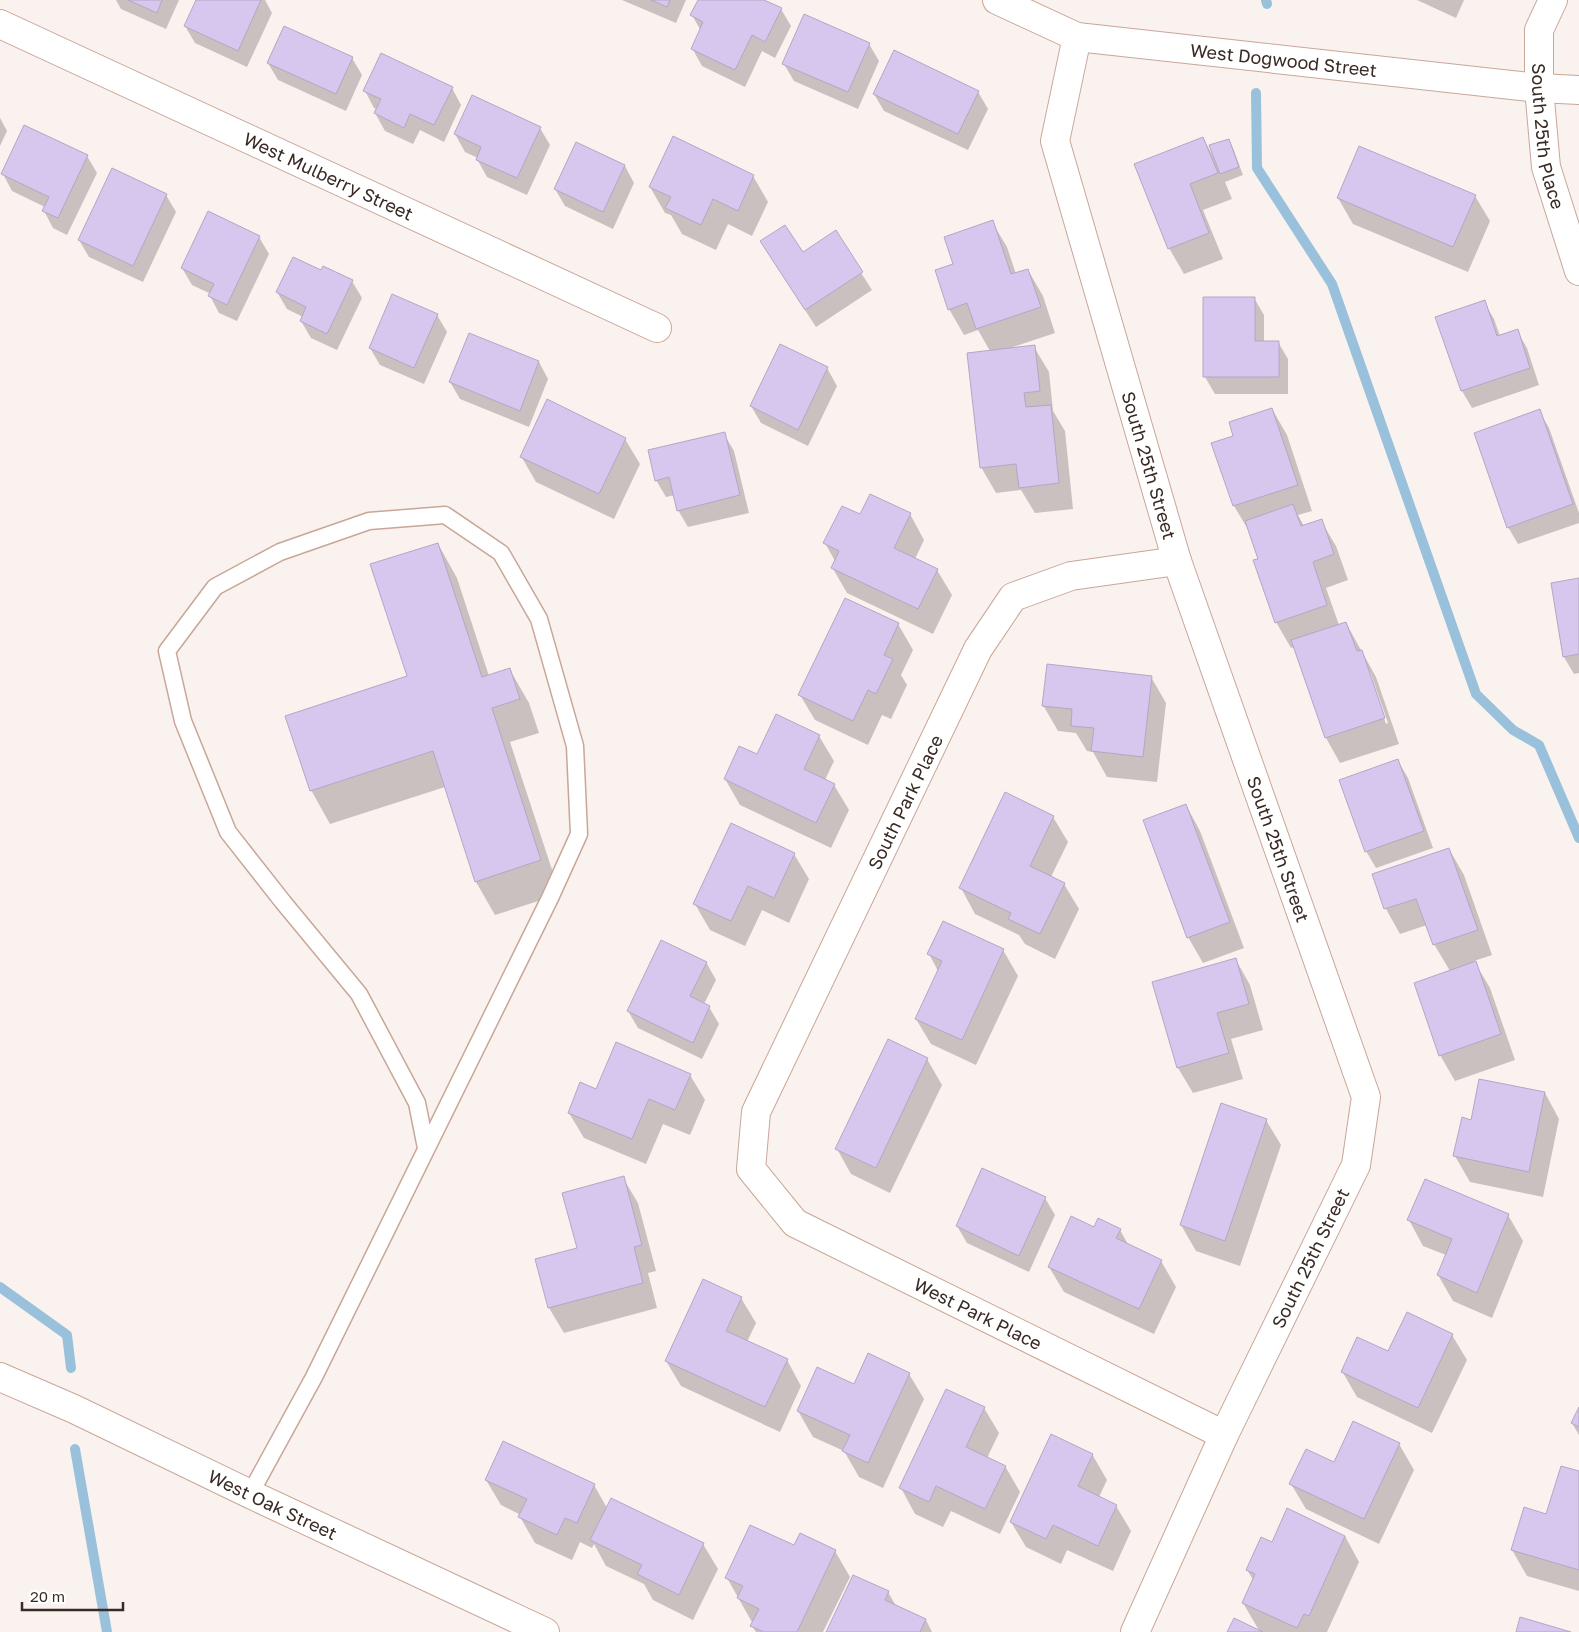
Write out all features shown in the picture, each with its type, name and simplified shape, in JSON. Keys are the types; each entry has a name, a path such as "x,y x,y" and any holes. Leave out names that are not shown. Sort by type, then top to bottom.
{"street":[{"name":"West Dogwood Street","path":"997,0 1076,37 1539,88 1579,90"},
{"name":"South 25th Place","path":"1553,0 1539,30 1539,88 1546,167 1579,272"},
{"name":"West Mulberry Street","path":"0,24 657,328"},
{"name":"South 25th Street","path":"1076,37 1055,141 1177,561 1366,1097 1356,1165 1224,1435 1135,1632"},
{"name":"South Park Place","path":"751,1169 756,1112 978,649 1013,597 1071,576 1177,561"},
{"name":"West Park Place","path":"751,1169 795,1223 1224,1435"},
{"name":"West Oak Street","path":"0,1376 74,1409 250,1494 545,1632"}],"lane":[{"path":"250,1494 314,1376 550,898 579,834 575,746 539,618 501,553 445,515 369,521 280,552 215,587 167,651 183,721 228,832 359,994 417,1103 426,1148"}],"building":[{"path":"128,0 162,0 157,13"},
{"path":"196,0 261,0 238,51 184,26"},
{"path":"651,0 670,0 667,7"},
{"path":"698,0 764,0 782,8 765,42 752,35 735,70 691,49 703,22 690,15"},
{"path":"804,14 870,43 848,92 782,64"},
{"path":"284,26 353,57 336,94 267,63"},
{"path":"894,50 979,91 958,134 873,94"},
{"path":"381,53 453,87 434,125 410,114 404,128 374,113 381,99 363,91"},
{"path":"472,95 541,127 517,178 476,160 481,147 454,134"},
{"path":"24,125 88,155 58,218 42,211 49,197 1,174"},
{"path":"673,136 754,175 738,211 713,199 701,225 665,208 671,197 649,187"},
{"path":"1203,137 1218,173 1190,184 1209,233 1168,249 1134,164"},
{"path":"1229,139 1239,167 1220,174 1209,145"},
{"path":"576,142 625,165 603,212 554,189"},
{"path":"1359,146 1476,195 1453,247 1337,198"},
{"path":"112,168 167,194 133,266 78,240"},
{"path":"208,211 260,236 227,305 208,296 214,284 181,268"},
{"path":"993,220 1011,274 1028,269 1041,307 976,329 967,303 948,310 935,270 953,264 944,237"},
{"path":"785,225 803,252 836,230 863,272 805,310 760,241"},
{"path":"293,257 321,270 323,266 353,280 327,334 300,321 306,307 276,292"},
{"path":"392,294 438,314 414,368 369,348"},
{"path":"1203,297 1255,297 1255,341 1279,341 1279,377 1203,377"},
{"path":"1485,300 1497,336 1518,329 1530,368 1461,391 1435,317"},
{"path":"469,333 539,361 520,411 449,382"},
{"path":"780,344 828,367 798,430 750,406"},
{"path":"1035,345 1040,391 1024,393 1026,407 1051,405 1059,483 1019,488 1016,464 980,468 967,353"},
{"path":"547,399 626,438 599,494 520,457"},
{"path":"1272,408 1298,485 1233,506 1211,443 1233,436 1229,422"},
{"path":"1540,409 1573,504 1507,528 1474,433"},
{"path":"725,432 740,495 677,511 669,477 655,481 648,450"},
{"path":"870,494 911,513 894,548 938,569 918,609 831,568 839,551 823,543 842,506 860,514"},
{"path":"1293,504 1301,526 1322,519 1334,554 1313,562 1327,605 1275,623 1253,560 1258,559 1245,521"},
{"path":"438,543 482,677 510,668 520,699 492,708 541,860 475,882 433,751 310,791 285,716 407,676 370,564"},
{"path":"1579,578 1579,654 1563,657 1551,583"},
{"path":"845,598 899,623 884,655 893,659 876,694 868,690 853,721 798,695"},
{"path":"1346,622 1357,651 1362,650 1385,718 1325,738 1291,640"},
{"path":"1047,664 1152,676 1143,757 1091,751 1094,728 1071,726 1072,709 1042,706"},
{"path":"776,714 820,735 804,769 835,784 816,823 724,779 739,746 757,754"},
{"path":"1398,759 1424,831 1365,852 1339,780"},
{"path":"1005,792 1054,816 1030,866 1065,883 1040,934 1008,919 1011,913 959,888"},
{"path":"1186,804 1230,922 1187,938 1143,820"},
{"path":"731,823 795,853 774,898 748,886 731,921 693,904"},
{"path":"1449,848 1478,930 1433,945 1416,899 1384,909 1372,874"},
{"path":"943,921 1004,949 962,1040 915,1019 942,961 927,954"},
{"path":"661,940 707,962 690,996 710,1006 693,1043 627,1011"},
{"path":"1236,958 1249,1004 1217,1013 1229,1053 1177,1068 1152,982"},
{"path":"1476,961 1501,1034 1439,1056 1414,983"},
{"path":"888,1039 928,1058 876,1168 835,1149"},
{"path":"616,1042 691,1074 675,1110 649,1099 632,1139 568,1113 580,1082 596,1089"},
{"path":"1479,1079 1545,1092 1529,1172 1453,1156 1462,1117 1471,1120"},
{"path":"1221,1103 1267,1119 1225,1241 1180,1225"},
{"path":"982,1168 1046,1197 1019,1256 956,1226"},
{"path":"624,1176 642,1245 634,1247 643,1283 548,1308 535,1259 577,1248 562,1193"},
{"path":"1425,1179 1509,1214 1477,1293 1437,1275 1452,1239 1407,1220"},
{"path":"1071,1216 1094,1227 1098,1218 1121,1229 1116,1238 1162,1260 1139,1309 1048,1267"},
{"path":"703,1279 742,1297 726,1331 788,1359 765,1407 665,1361"},
{"path":"1407,1312 1453,1334 1418,1408 1341,1372 1357,1337 1388,1351"},
{"path":"868,1353 910,1373 868,1463 842,1451 850,1435 797,1411 817,1367 854,1384"},
{"path":"946,1389 985,1407 966,1447 1006,1466 985,1509 936,1486 929,1502 899,1488"},
{"path":"1579,1407 1579,1427 1571,1423"},
{"path":"1353,1421 1400,1443 1364,1519 1289,1484 1306,1449 1334,1462"},
{"path":"1051,1434 1093,1454 1078,1486 1117,1505 1098,1546 1053,1525 1046,1539 1010,1522"},
{"path":"503,1441 595,1484 577,1523 565,1518 557,1535 518,1517 527,1499 485,1480"},
{"path":"1561,1466 1579,1471 1579,1570 1511,1550 1524,1507 1546,1514"},
{"path":"611,1498 704,1543 679,1595 637,1574 642,1565 590,1540"},
{"path":"1287,1508 1345,1536 1309,1616 1304,1614 1297,1628 1242,1603 1255,1574 1246,1570 1261,1537 1272,1542"},
{"path":"750,1525 794,1545 800,1533 836,1550 797,1632 764,1632 750,1626 759,1609 737,1598 743,1586 725,1578"},
{"path":"853,1575 889,1591 885,1600 926,1619 920,1632 826,1632"},
{"path":"1520,1617 1571,1632 1516,1632"},
{"path":"1234,1618 1263,1632 1227,1632"}],"waterway":[{"path":"1266,0 1267,4"},
{"path":"1256,93 1257,168 1332,284 1476,694 1513,730 1539,745 1579,838"},
{"path":"0,1287 67,1335 71,1368"},
{"path":"75,1449 107,1632"}]}
